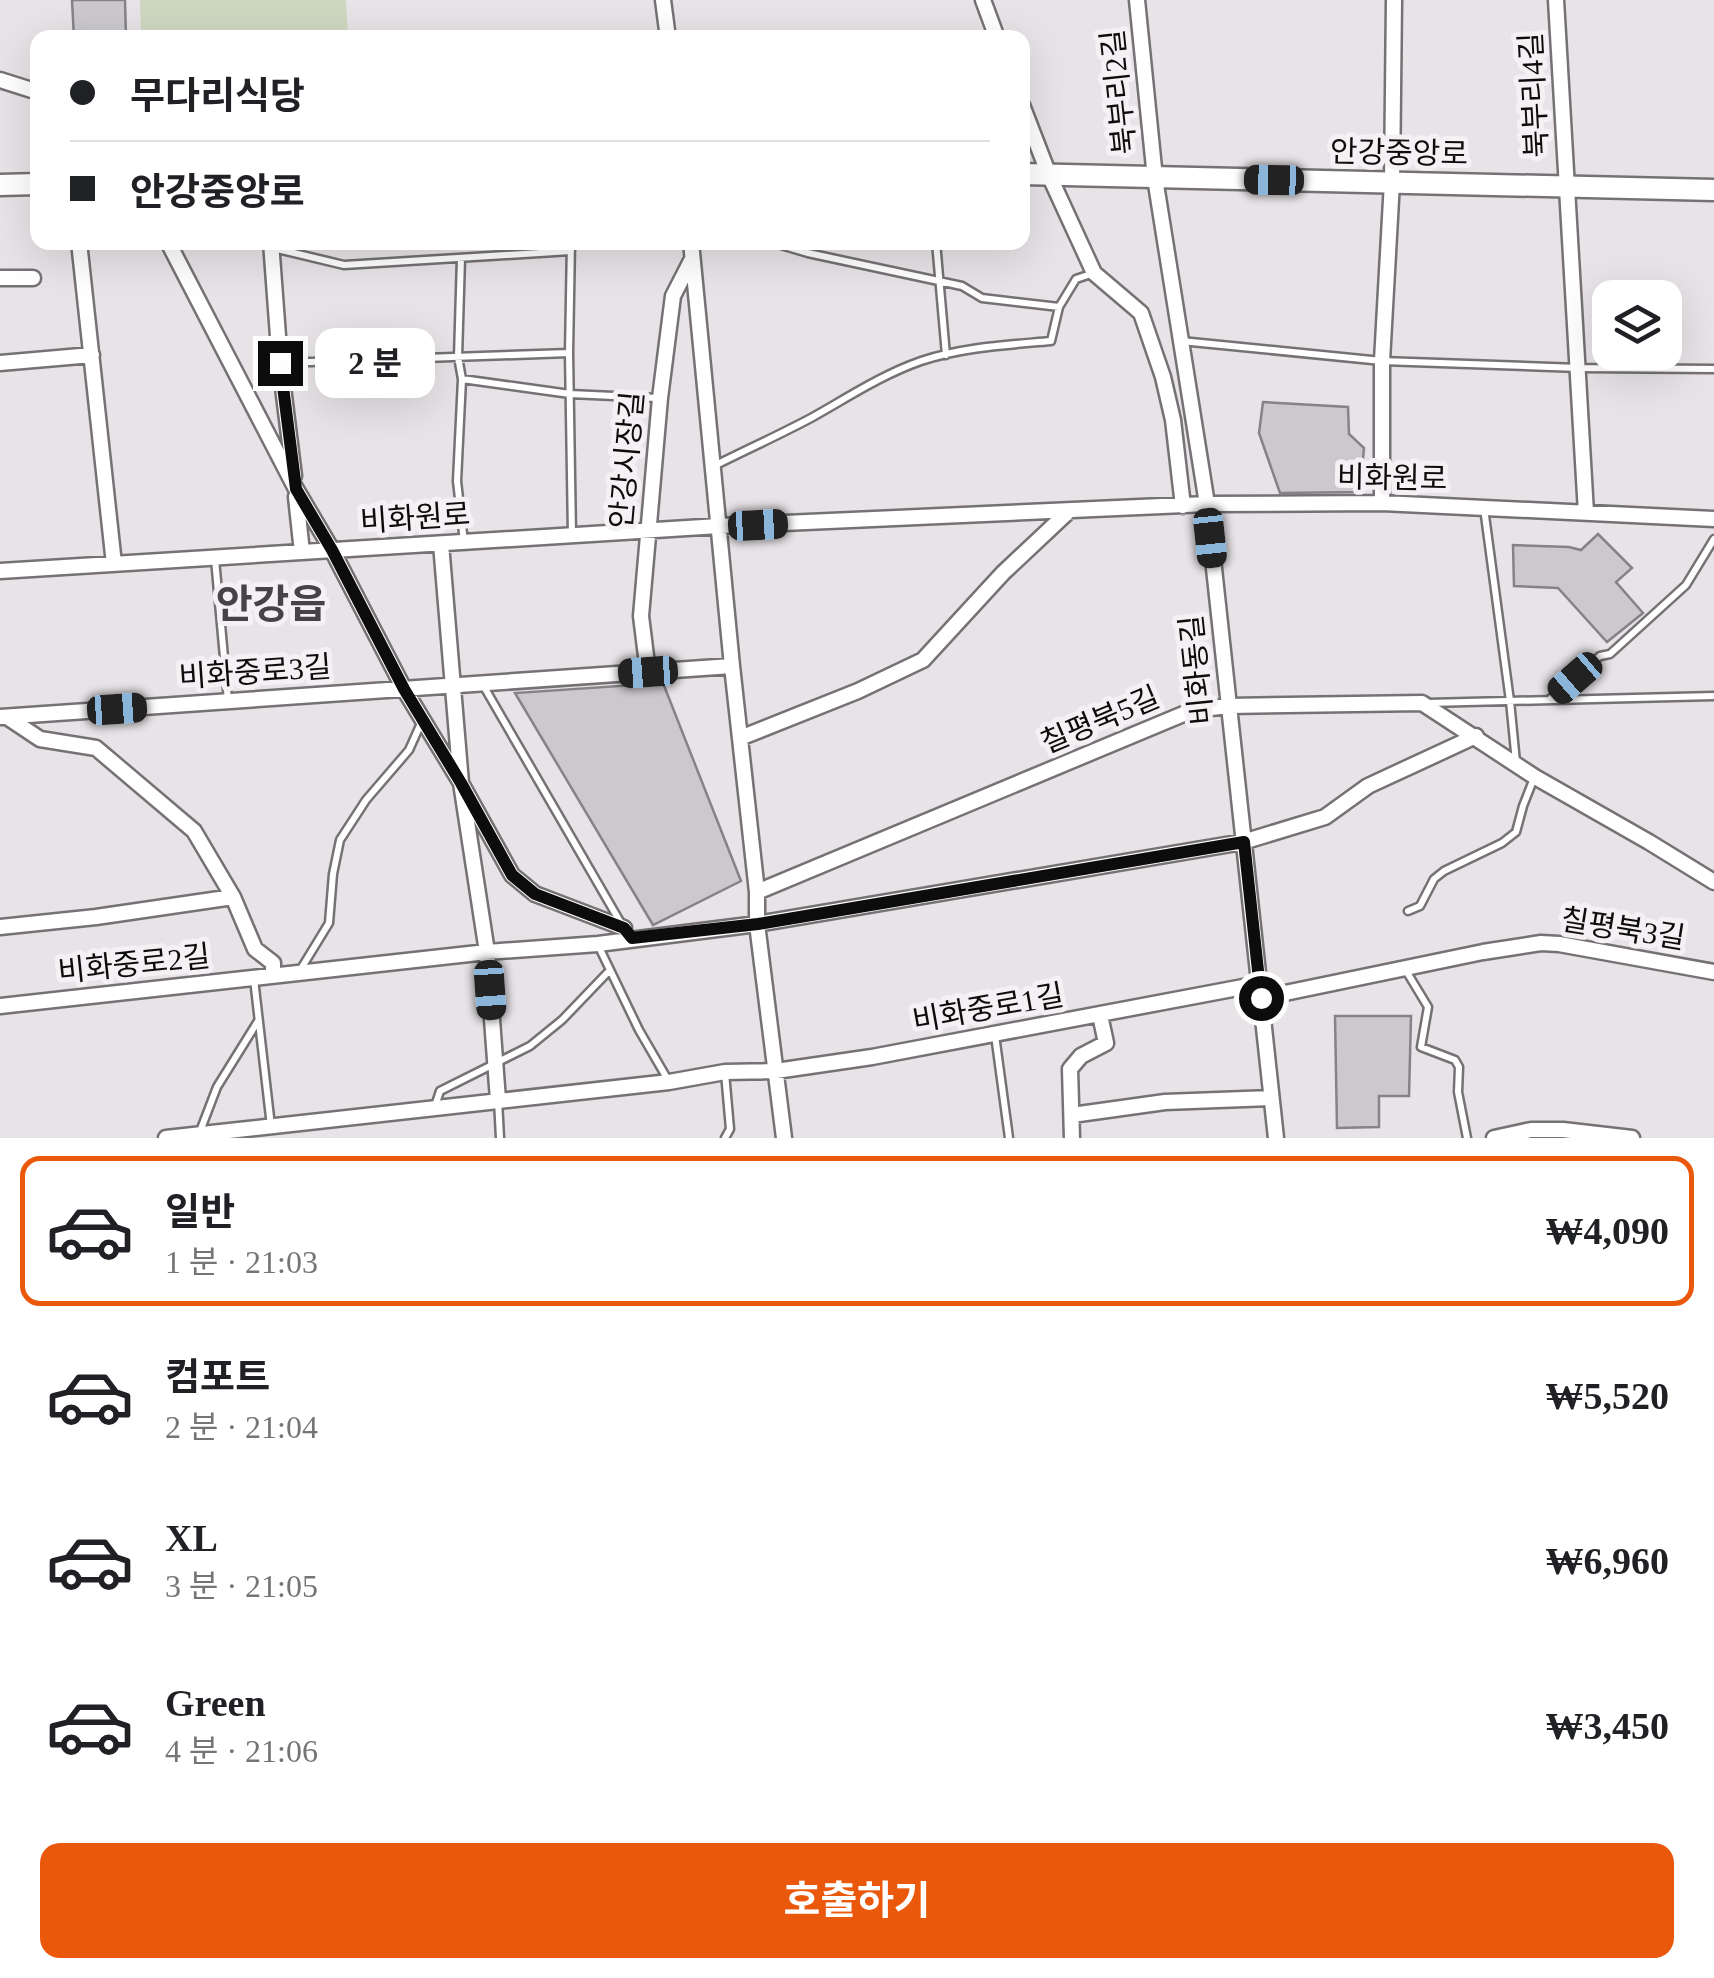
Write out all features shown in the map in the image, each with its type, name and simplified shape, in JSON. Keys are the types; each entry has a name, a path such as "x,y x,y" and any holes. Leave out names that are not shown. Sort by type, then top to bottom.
{"main road":[{"name":"안강중앙로","path":"1030,174 1714,190"},
{"path":"0,185 30,184"}],"street":[{"path":"663,0 667,30"},
{"path":"983,0 994,30"},
{"name":"북부리2길","path":"1137,0 1155,178"},
{"path":"1382,503 1382,361 1392,182 1394,0"},
{"name":"북부리4길","path":"1556,0 1567,187"},
{"path":"0,80 30,89"},
{"path":"1030,126 1094,273 1141,313 1173,420 1182,506"},
{"name":"비화동길","path":"1155,178 1207,504 1276,1138"},
{"path":"1567,187 1586,513"},
{"path":"81,250 114,564"},
{"path":"172,250 404,689 512,875 535,894 628,933"},
{"path":"272,250 280,363 302,552"},
{"name":"안강시장길","path":"648,672 641,616 660,398 673,296 692,250"},
{"name":"안강시장길","path":"692,250 718,526"},
{"path":"0,278 33,278"},
{"path":"0,364 92,355"},
{"name":"비화원로","path":"0,571 718,526 1207,504 1382,503 1714,519"},
{"path":"740,738 858,691 923,660 1003,574 1069,511"},
{"path":"718,526 784,1138"},
{"path":"441,544 461,783 487,952 498,1100"},
{"name":"비화중로3길","path":"3,717 732,666"},
{"path":"1422,703 1535,776 1714,882"},
{"name":"칠평북5길","path":"757,892 1193,710 1422,703"},
{"name":"비화중로2길","path":"3,717 40,739 96,748 194,831 233,897 255,948 273,964 273,976"},
{"path":"1244,842 1325,818 1368,786 1476,736"},
{"name":"비화중로2길","path":"0,1006 487,952 598,944 628,933 758,924 1244,842"},
{"name":"비화중로2길","path":"0,927 233,897"},
{"name":"칠평북3길","path":"1260,991 1541,943 1714,972"},
{"name":"비화중로1길","path":"166,1138 668,1082 725,1072 776,1071 1260,991"},
{"path":"1072,1138 1070,1070 1081,1056 1106,1044 1100,1015"},
{"path":"1072,1115 1166,1102 1272,1098"},
{"path":"1494,1138 1531,1130 1563,1130 1632,1138"}],"lane":[{"path":"290,250 344,265 541,250"},
{"path":"571,250 572,536"},
{"path":"796,250 962,286 982,298 1060,307"},
{"path":"937,250 946,355"},
{"path":"462,258 457,480 464,542"},
{"path":"713,466 922,361 974,348 1051,341 1060,307 1076,279 1094,273"},
{"path":"1181,340 1382,361 1714,369"},
{"path":"280,363 569,353"},
{"path":"462,379 570,394 660,398"},
{"path":"1484,508 1516,764"},
{"path":"1549,700 1600,656 1610,654 1686,585 1714,539"},
{"path":"215,558 228,701"},
{"path":"483,684 628,933"},
{"path":"1422,703 1714,696"},
{"path":"298,973 329,923 340,840 366,800 409,750 423,720"},
{"path":"1408,912 1420,906 1434,878 1516,832 1535,776"},
{"path":"598,944 668,1082"},
{"path":"1404,968 1428,1007 1422,1048 1455,1060 1459,1067 1458,1092 1467,1138"},
{"path":"434,1107 440,1091 530,1046 562,1020 610,970"},
{"path":"253,978 271,1126"},
{"path":"199,1136 217,1087 258,1020"},
{"path":"994,1034 1009,1138"},
{"path":"724,1138 730,1129 725,1072"},
{"path":"498,1100 500,1138"}],"green space":[{"path":"140,0 346,0 348,30 141,30"}],"building":[{"path":"72,0 125,0 126,30 74,30"},
{"path":"1263,402 1348,407 1349,434 1364,448 1360,492 1280,493 1259,433"},
{"path":"1598,534 1632,568 1616,582 1643,613 1607,642 1558,588 1514,586 1513,545 1581,550"},
{"path":"663,683 741,881 653,925 515,693"},
{"path":"1335,1016 1411,1016 1409,1096 1379,1096 1379,1127 1337,1128"}],"district":[{"name":"안강읍","path":"271,604"}],"route":[{"path":"280,363 296,489 404,689 512,875 535,894 624,928 632,938 758,924 1244,842 1261,998"}]}
